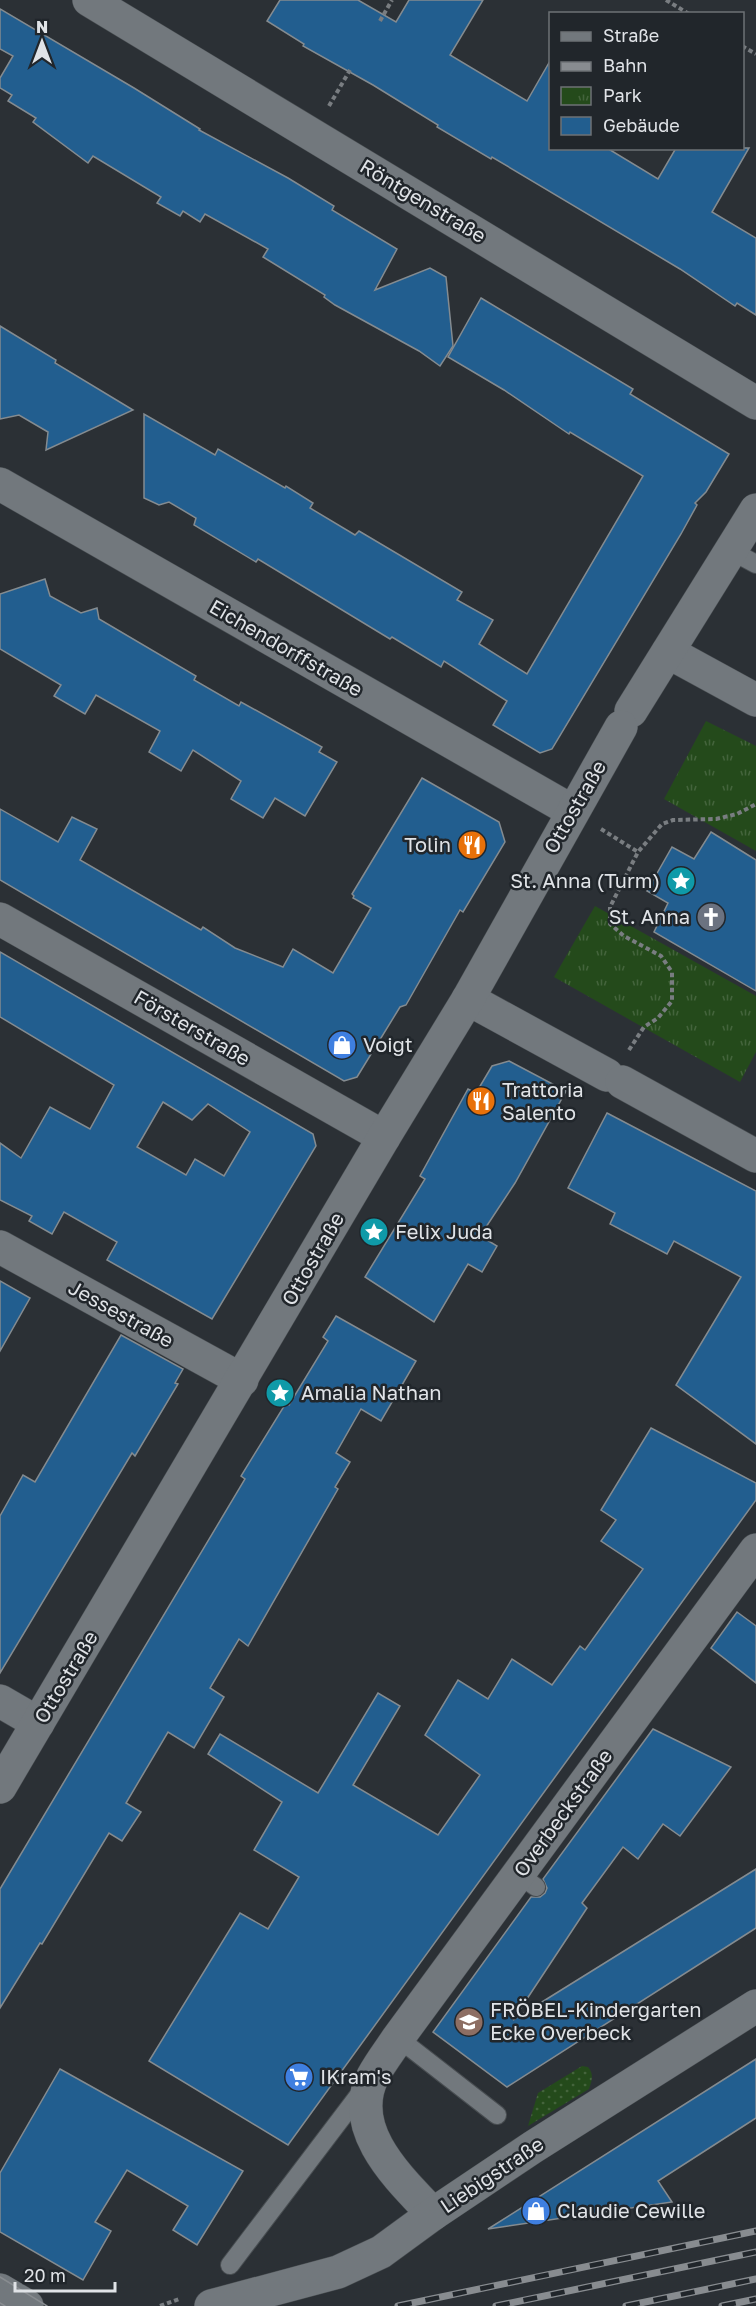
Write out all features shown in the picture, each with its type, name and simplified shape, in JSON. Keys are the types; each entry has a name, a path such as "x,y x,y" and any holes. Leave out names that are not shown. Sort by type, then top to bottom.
{"street":[{"name":"Röntgenstraße","path":"89,0 756,403"},
{"name":"Eichendorffstraße","path":"0,484 572,812"},
{"name":"Ottostraße","path":"0,1787 468,999 626,719 668,652 743,557 756,510"},
{"path":"668,652 756,700"},
{"name":"Försterstraße","path":"0,919 384,1137"},
{"path":"468,999 619,1070 756,1156"},
{"name":"Jessestraße","path":"0,1247 242,1380"},
{"name":"Overbeckstraße","path":"433,2214 398,2176 368,2130 365,2113 372,2078 398,2038 527,1880 756,1550"},
{"path":"0,1701 38,1724"},
{"name":"Liebigstraße","path":"221,2304 338,2272 381,2252 433,2214 580,2116 756,2006"},
{"path":"0,2290 27,2306"}],"lane":[{"path":"398,2038 497,2115"},
{"name":"Overbeckstraße","path":"230,2265 372,2078"}],"path":[{"path":"380,21 392,0"},
{"path":"666,0 686,12"},
{"path":"313,134 350,70"},
{"path":"619,1070 644,1027 658,1018 672,1002 672,972 661,956 624,936 610,924 610,907 638,852 662,824 673,820 716,819 737,814 756,804"},
{"path":"604,832 638,852"}],"green space":[{"path":"706,721 756,746 756,851 664,799"},
{"path":"595,906 756,996 756,1052 740,1082 554,977"},
{"path":"582,2066 588,2067 592,2075 589,2089 528,2126 538,2093"}],"building":[{"path":"280,0 358,0 396,22 409,0 483,0 450,55 527,101 549,63 549,150 610,150 658,179 675,150 744,150 744,148 749,148 712,212 756,238 756,315 737,303 735,306 680,269 492,157 491,159 437,127 438,125 303,46 304,44 267,21"},
{"path":"0,9 134,88 199,130 288,178 334,206 332,210 397,249 375,290 430,268 446,277 453,346 440,366 419,351 335,305 324,297 325,295 263,257 268,249 205,214 200,222 183,211 180,216 157,203 161,197 93,156 88,163 33,122 36,118 8,101 12,95 0,88 0,78 13,56 0,49"},
{"path":"481,298 633,389 630,394 729,454 706,492 695,503 697,505 681,534 552,749 540,753 493,725 507,701 444,661 441,667 392,637 390,639 258,559 256,562 194,525 196,518 169,502 159,505 144,498 144,414 215,455 218,449 285,488 286,486 313,503 310,508 355,535 359,531 462,592 457,600 493,620 479,644 527,674 643,476 570,432 569,434 504,390 448,357"},
{"path":"0,326 56,360 55,363 133,410 46,450 48,432 19,415 0,419"},
{"path":"45,579 50,596 81,613 97,608 99,619 196,676 194,680 239,706 241,702 322,747 319,752 337,762 305,816 275,798 263,818 231,799 241,781 193,750 181,771 149,752 160,731 96,695 85,714 54,696 61,685 0,649 0,594"},
{"path":"422,778 499,822 505,842 463,912 460,910 406,1005 400,1007 357,1077 344,1081 0,880 0,809 58,842 72,817 97,829 80,860 201,930 203,927 235,948 283,967 293,949 333,973 371,908 353,898 352,894"},
{"name":"St. Anna","path":"711,832 756,860 756,991 654,932 668,903 647,891 672,847 694,859"},
{"path":"0,952 313,1134 316,1146 212,1319 107,1260 117,1242 64,1212 52,1234 29,1221 32,1216 0,1200 0,1143 21,1158 50,1107 90,1129 114,1085 0,1017","holes":["163,1102 192,1120 208,1104 250,1132 224,1176 195,1159 186,1175 137,1147"]},
{"path":"509,1061 566,1091 515,1183 486,1227 488,1228 482,1237 497,1246 482,1272 468,1264 434,1322 365,1277 425,1179 420,1176 468,1089 476,1093 492,1066"},
{"path":"607,1113 756,1191 756,1444 676,1385 741,1277 674,1241 667,1254 610,1224 615,1213 568,1188"},
{"path":"0,1281 30,1298 0,1351"},
{"path":"336,1316 416,1361 381,1421 361,1409 336,1453 350,1462 335,1487 338,1489 248,1646 239,1639 210,1688 224,1697 194,1748 168,1732 126,1803 141,1812 122,1841 109,1833 42,1944 40,1943 0,2008 0,1889 245,1479 241,1476 286,1403 289,1405 328,1341 323,1337"},
{"path":"121,1335 183,1369 175,1383 178,1384 135,1456 132,1453 0,1673 0,1516 23,1475 35,1482"},
{"path":"651,1428 756,1483 756,1500 288,2145 149,2061 240,1913 268,1929 299,1877 254,1850 282,1802 208,1754 220,1734 318,1793 378,1693 400,1706 353,1785 438,1835 480,1775 425,1735 458,1680 488,1699 512,1659 552,1685 580,1646 585,1650 643,1569 601,1541 616,1520 601,1510"},
{"path":"737,1612 756,1626 756,1683 711,1648"},
{"path":"653,1729 731,1767 680,1836 663,1824 638,1859 623,1847 582,1903 587,1908 513,2020 756,1869 756,1928 507,2087 433,2032 531,1897 540,1897 545,1893 547,1888 543,1879"},
{"path":"756,2059 756,2118 658,2181 672,2202 488,2229"},
{"path":"60,2069 243,2171 197,2245 173,2230 188,2206 127,2170 95,2222 111,2231 83,2280 0,2232 0,2173"}],"tram line":[{"path":"0,2277 47,2306"},
{"path":"0,2303 5,2306"}],"railway":[{"path":"398,2306 756,2231"},
{"path":"496,2306 756,2252"},
{"path":"626,2306 756,2279"},
{"path":"722,2306 756,2299"}],"place":[{"name":"Tolin","path":"472,845"},
{"name":"St. Anna (Turm)","path":"681,881"},
{"name":"St. Anna","path":"711,917"},
{"name":"Voigt","path":"342,1045"},
{"name":"Trattoria Salento","path":"481,1101"},
{"name":"Felix Juda","path":"374,1232"},
{"name":"Amalia Nathan","path":"280,1393"},
{"name":"FRÖBEL-Kindergarten Ecke Overbeck","path":"469,2022"},
{"name":"IKram's","path":"299,2077"},
{"name":"Claudie Cewille","path":"536,2211"}]}
